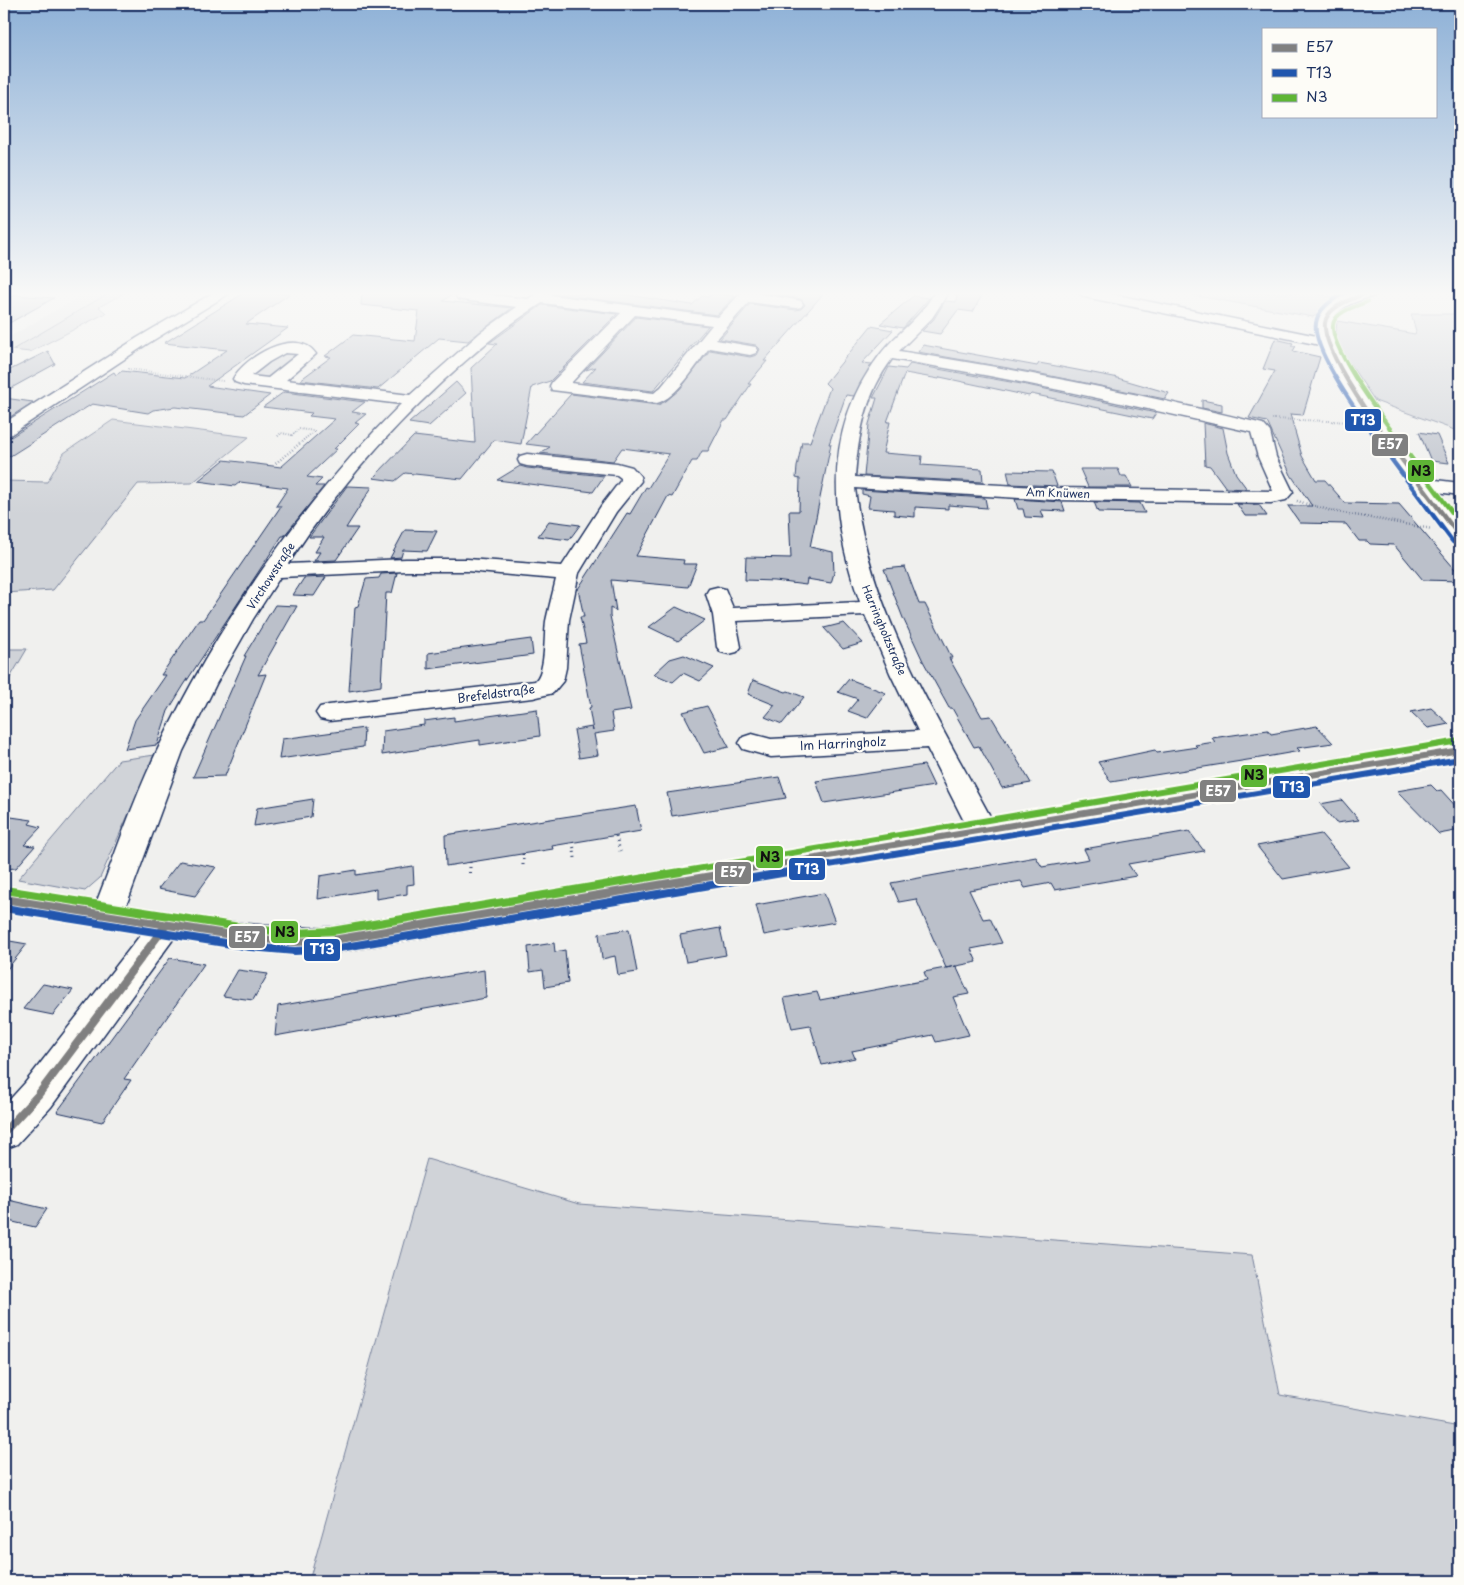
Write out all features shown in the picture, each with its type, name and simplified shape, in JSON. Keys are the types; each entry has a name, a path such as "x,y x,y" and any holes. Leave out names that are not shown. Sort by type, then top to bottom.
{"street":[{"path":"4,431 101,367"},
{"path":"253,367 244,373 241,378 413,400"},
{"path":"272,383 293,367"},
{"name":"Virchowstraße","path":"107,914 170,752 220,657 273,571 313,513 379,433 448,367"},
{"path":"577,367 558,386 657,398 667,391 686,367"},
{"name":"Harringholzstraße","path":"880,367 858,408 846,453 846,506 853,542 873,608 901,672 983,830"},
{"path":"961,367 1045,382 1249,426 1261,432 1266,457 1282,487 1276,496 1251,466"},
{"path":"1340,367 1352,388 1459,535"},
{"path":"1244,446 1249,426"},
{"name":"Brefeldstraße","path":"329,713 519,692 544,687 551,681 558,620 568,573 608,510 631,481 631,476 625,471 617,469 526,460"},
{"name":"Am Knüwen","path":"846,482 1056,494 1276,496"},
{"path":"1421,484 1460,489"},
{"path":"273,571 415,565 467,565 568,573"},
{"path":"729,647 721,605 873,608"},
{"name":"Im Harringholz","path":"752,743 771,748 935,738"},
{"path":"4,899 251,938 296,942 353,938 1460,750"},
{"path":"4,1132 38,1095 166,925"}],"path":[{"path":"110,367 224,381 241,378"},
{"path":"1249,426 1267,425 1271,419 1377,422"},
{"path":"276,463 315,431 299,429 292,434 281,433 278,436"},
{"path":"1276,496 1332,511 1459,535"},
{"path":"616,836 620,850"},
{"path":"573,842 575,858"},
{"path":"523,854 523,868"},
{"path":"470,862 470,877"}],"shaded area":[{"path":"260,367 284,367 267,379 251,378 249,374"},
{"path":"1352,367 1460,367 1460,432 1375,401"},
{"path":"113,420 249,437 192,483 138,484 53,590 4,593 4,481 47,482 64,453"},
{"path":"4,649 27,649 4,688"},
{"path":"155,755 100,878 85,891 18,879 119,760"},
{"path":"427,1159 579,1204 1252,1255 1280,1395 1460,1427 1460,1581 309,1581"}],"building":[{"path":"16,367 50,367 4,392 4,373"},
{"path":"202,367 234,367 207,386 270,395 244,415 175,407 153,410 148,413 92,404 4,460 4,438 11,437 114,372 116,375 122,371 185,378"},
{"path":"318,367 404,367 378,389 300,380"},
{"path":"564,367 550,381 532,387 521,444 494,440 462,479 405,473 395,481 373,478 414,436 475,443 471,368"},
{"path":"589,367 673,367 653,391 582,382 596,367 586,370"},
{"path":"697,367 762,367 748,384 751,384 727,420 724,420 708,451 702,451 697,461 692,461 672,497 668,496 636,556 684,560 683,564 697,564 688,587 611,580 616,611 610,608 610,616 631,710 611,713 614,731 594,734 598,755 579,758 574,730 592,727 593,731 589,708 591,707 579,644 586,643 580,617 584,617 578,589 627,513 630,514 669,454 622,448 613,461 540,453 550,447 526,444 571,394 658,405 680,389"},
{"path":"838,367 870,367 854,396 846,395 829,444 831,444 810,547 833,552 834,573 831,583 807,579 806,585 745,580 746,557 791,558 789,511 799,511 800,479 796,478 797,467 802,442 810,442 830,388 825,383"},
{"path":"889,367 906,369 908,367 927,367 1027,385 1156,413 1152,419 940,377 939,379 905,373 887,422 890,422 883,453 922,456 921,465 982,469 983,482 864,476 869,424 877,398 873,398"},
{"path":"1002,367 1060,367 1114,377 1169,393 1165,399"},
{"path":"1264,367 1317,367 1303,415 1290,414 1302,456 1316,480 1325,480 1345,503 1399,504 1460,575 1460,581 1423,580 1394,545 1370,544 1367,541 1359,541 1346,524 1300,523 1288,506 1312,506 1291,475 1267,422 1249,418 1275,371 1263,369"},
{"path":"456,382 466,393 429,426 409,423"},
{"path":"284,392 365,402 352,412 366,414 355,423 359,424 334,449 337,449 307,477 322,479 315,486 324,486 284,536 282,536 184,685 168,711 157,745 125,749 135,720 166,675 161,675 199,620 203,620 277,512 281,506 276,506 288,488 240,482 235,486 198,481 224,460 281,467 335,419 309,416 312,413 263,407"},
{"path":"4,398 33,402 4,421"},
{"path":"1202,400 1222,404 1222,412 1202,408"},
{"path":"1203,423 1223,428 1228,453 1236,474 1247,489 1226,488 1210,466 1205,465"},
{"path":"1419,432 1437,435 1449,463 1431,461"},
{"path":"520,466 604,476 593,492 497,480"},
{"path":"1080,469 1118,469 1121,476 1126,476 1132,487 1088,487"},
{"path":"1007,471 1052,472 1057,486 1010,484"},
{"path":"347,486 372,487 346,528 358,528 336,560 314,561 320,552 315,552 324,537 309,537"},
{"path":"862,490 985,498 987,508 948,505 948,509 915,507 915,517 894,515 894,510 868,508 870,496 862,494"},
{"path":"1015,499 1062,502 1065,511 1041,510 1044,518 1025,517 1023,509 1018,509"},
{"path":"1094,502 1140,503 1145,513 1098,512"},
{"path":"1237,504 1259,505 1267,516 1245,516"},
{"path":"549,521 580,525 569,540 538,536"},
{"path":"405,530 437,531 427,551 403,550 401,557 390,558"},
{"path":"905,567 919,604 925,604 952,658 949,658 982,717 991,716 1031,783 1002,788 979,746 974,747 952,708 949,708 923,661 903,618 884,569"},
{"path":"397,573 392,593 386,593 381,686 349,691 355,607 358,606 366,579 379,578 381,574"},
{"path":"326,577 314,596 293,595 304,578"},
{"path":"275,605 297,606 258,675 266,674 225,776 193,777 246,656 244,656"},
{"path":"676,607 705,620 678,641 649,627"},
{"path":"844,623 863,643 843,649 824,628"},
{"path":"531,639 533,655 428,669 428,653"},
{"path":"684,655 714,668 700,681 683,673 673,682 654,674 670,659"},
{"path":"849,679 886,693 867,718 848,711 858,699 838,692"},
{"path":"753,680 804,697 782,724 765,717 775,705 748,694"},
{"path":"707,706 729,747 704,753 683,712"},
{"path":"1431,708 1449,724 1428,728 1411,712"},
{"path":"537,709 540,736 480,745 480,740 382,755 383,731 424,725 424,721 454,717 454,721"},
{"path":"1317,726 1333,743 1297,748 1300,751 1111,782 1098,762 1155,750 1157,753 1197,747 1195,745 1215,742 1212,738 1268,730 1271,734"},
{"path":"364,728 363,747 279,759 282,739"},
{"path":"924,765 934,786 824,803 816,781"},
{"path":"779,777 786,798 672,816 667,793"},
{"path":"1431,785 1437,791 1441,790 1460,811 1460,830 1439,834 1397,791"},
{"path":"313,799 311,817 254,826 257,808"},
{"path":"1342,800 1359,820 1336,823 1320,804"},
{"path":"636,806 641,831 552,846 553,849 446,866 445,835"},
{"path":"4,816 32,820 29,824 41,827 24,845 35,846 16,868 4,869"},
{"path":"1189,831 1204,851 1128,864 1136,876 1055,890 1051,883 1025,888 1021,881 969,890 983,919 990,918 1002,943 971,949 977,962 946,968 916,899 899,902 891,883 1036,857 1042,867 1089,859 1084,849"},
{"path":"1321,834 1349,867 1283,879 1257,846"},
{"path":"180,861 216,867 195,896 158,889"},
{"path":"413,866 414,884 407,885 407,894 376,899 376,889 318,899 320,876 356,870 356,875"},
{"path":"824,893 835,922 764,935 756,905"},
{"path":"720,928 726,955 686,962 680,935"},
{"path":"629,929 637,972 618,975 615,956 602,959 599,934"},
{"path":"4,940 27,944 4,973"},
{"path":"554,943 555,952 565,950 568,983 545,987 543,970 530,972 528,947"},
{"path":"170,958 204,964 124,1079 131,1080 102,1122 57,1112"},
{"path":"956,966 969,994 953,997 969,1035 936,1042 933,1035 852,1051 855,1058 822,1065 810,1025 792,1028 784,998 817,992 820,1000 927,980 924,972"},
{"path":"238,970 268,974 253,1000 223,996"},
{"path":"484,970 486,998 275,1036 278,1006"},
{"path":"43,984 73,990 53,1015 23,1009"},
{"path":"4,1199 47,1209 35,1227 4,1220"}],"transit line":[{"name":"T13","path":"1330,367 1373,435 1453,542"},
{"name":"E57","path":"1339,367 1359,400 1405,465 1460,537"},
{"name":"N3","path":"1349,367 1386,424 1460,523"},
{"name":"N3","path":"5,890 252,929 296,933 332,931 1459,741"},
{"name":"E57","path":"4,899 251,938 296,942 333,940 1460,750"},
{"name":"T13","path":"4,908 250,947 295,951 333,949 1460,759"},
{"name":"E57","path":"4,1132 38,1095 166,925"}]}
